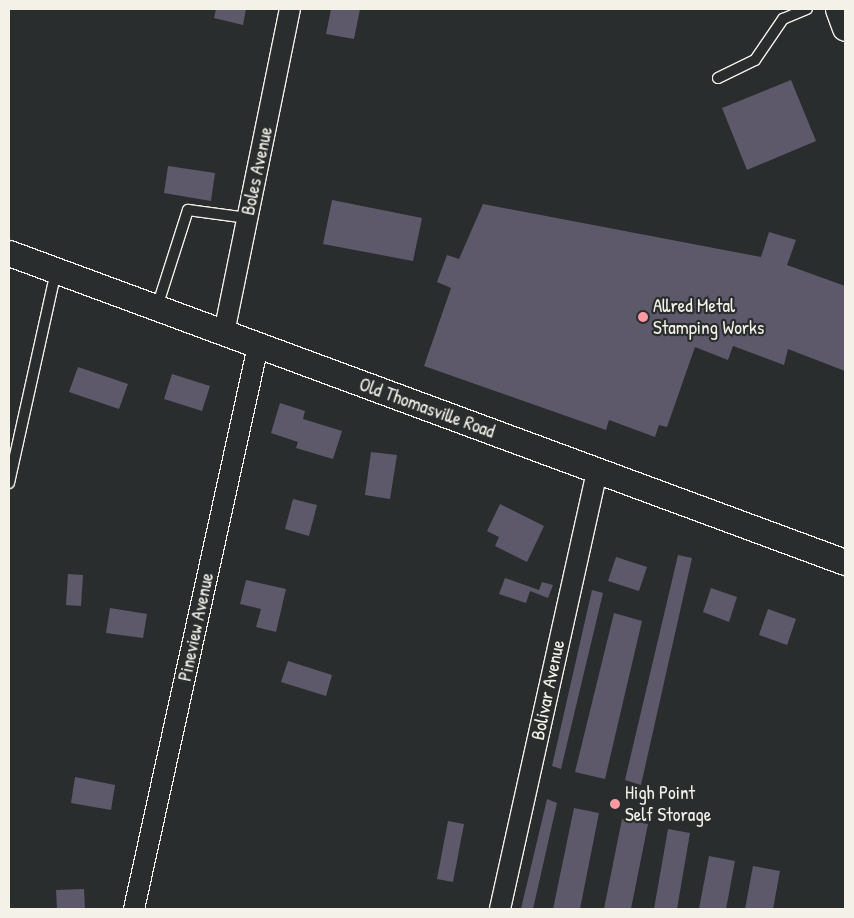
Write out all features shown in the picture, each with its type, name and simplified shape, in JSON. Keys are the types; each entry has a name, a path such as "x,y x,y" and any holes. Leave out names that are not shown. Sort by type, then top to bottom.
{"street":[{"name":"Boles Avenue","path":"224,333 290,9"},
{"path":"838,9 845,28"},
{"name":"Old Thomasville Road","path":"9,253 845,562"},
{"name":"Pineview Avenue","path":"134,909 258,346"},
{"name":"Bolivar Avenue","path":"500,909 597,470"}],"lane":[{"path":"718,78 756,60 783,19 807,9"},
{"path":"156,308 188,210 247,218"},
{"path":"9,483 56,271"}],"building":[{"path":"216,9 246,9 243,25 214,18"},
{"path":"331,9 360,9 354,39 326,34"},
{"path":"791,80 816,141 747,170 722,108"},
{"path":"168,166 215,173 211,201 164,193"},
{"path":"332,200 422,218 413,261 323,244"},
{"name":"Allred Metal Stamping Works","path":"483,204 761,257 769,232 796,240 787,265 845,286 845,371 788,349 784,365 733,346 728,360 695,347 667,427 659,425 655,437 609,420 606,430 424,366 451,288 437,282 447,255 459,259"},
{"path":"78,367 128,384 119,409 69,392"},
{"path":"172,374 210,386 202,411 164,399"},
{"path":"280,403 305,411 303,419 342,431 333,459 296,448 298,442 271,433"},
{"path":"371,452 397,455 390,499 365,495"},
{"path":"293,499 317,505 309,536 285,529"},
{"path":"500,504 544,526 527,562 495,546 499,537 487,531"},
{"path":"678,555 692,558 641,785 625,780"},
{"path":"616,557 647,567 639,591 608,581"},
{"path":"68,574 83,575 81,606 66,605"},
{"path":"505,578 539,590 542,582 553,585 548,598 530,591 526,603 499,594"},
{"path":"246,580 286,589 276,632 256,627 261,609 240,604"},
{"path":"711,588 737,597 729,622 703,612"},
{"path":"592,590 603,593 561,769 552,766"},
{"path":"110,608 147,614 143,638 106,633"},
{"path":"768,609 796,619 787,645 759,635"},
{"path":"614,613 642,621 605,779 575,772"},
{"path":"288,661 332,675 326,696 281,682"},
{"path":"75,777 115,785 111,810 71,803"},
{"path":"547,799 557,803 533,909 521,909"},
{"path":"574,808 599,813 580,909 553,909"},
{"path":"622,819 648,824 631,909 604,909"},
{"path":"448,821 464,824 453,882 437,879"},
{"path":"668,829 690,833 677,909 654,909"},
{"path":"709,856 735,861 726,909 699,909"},
{"path":"753,866 780,871 773,909 745,909"},
{"path":"84,889 85,909 57,909 56,890"}],"place":[{"name":"Allred Metal Stamping Works","path":"643,317"},
{"name":"High Point Self Storage","path":"615,804"}]}
